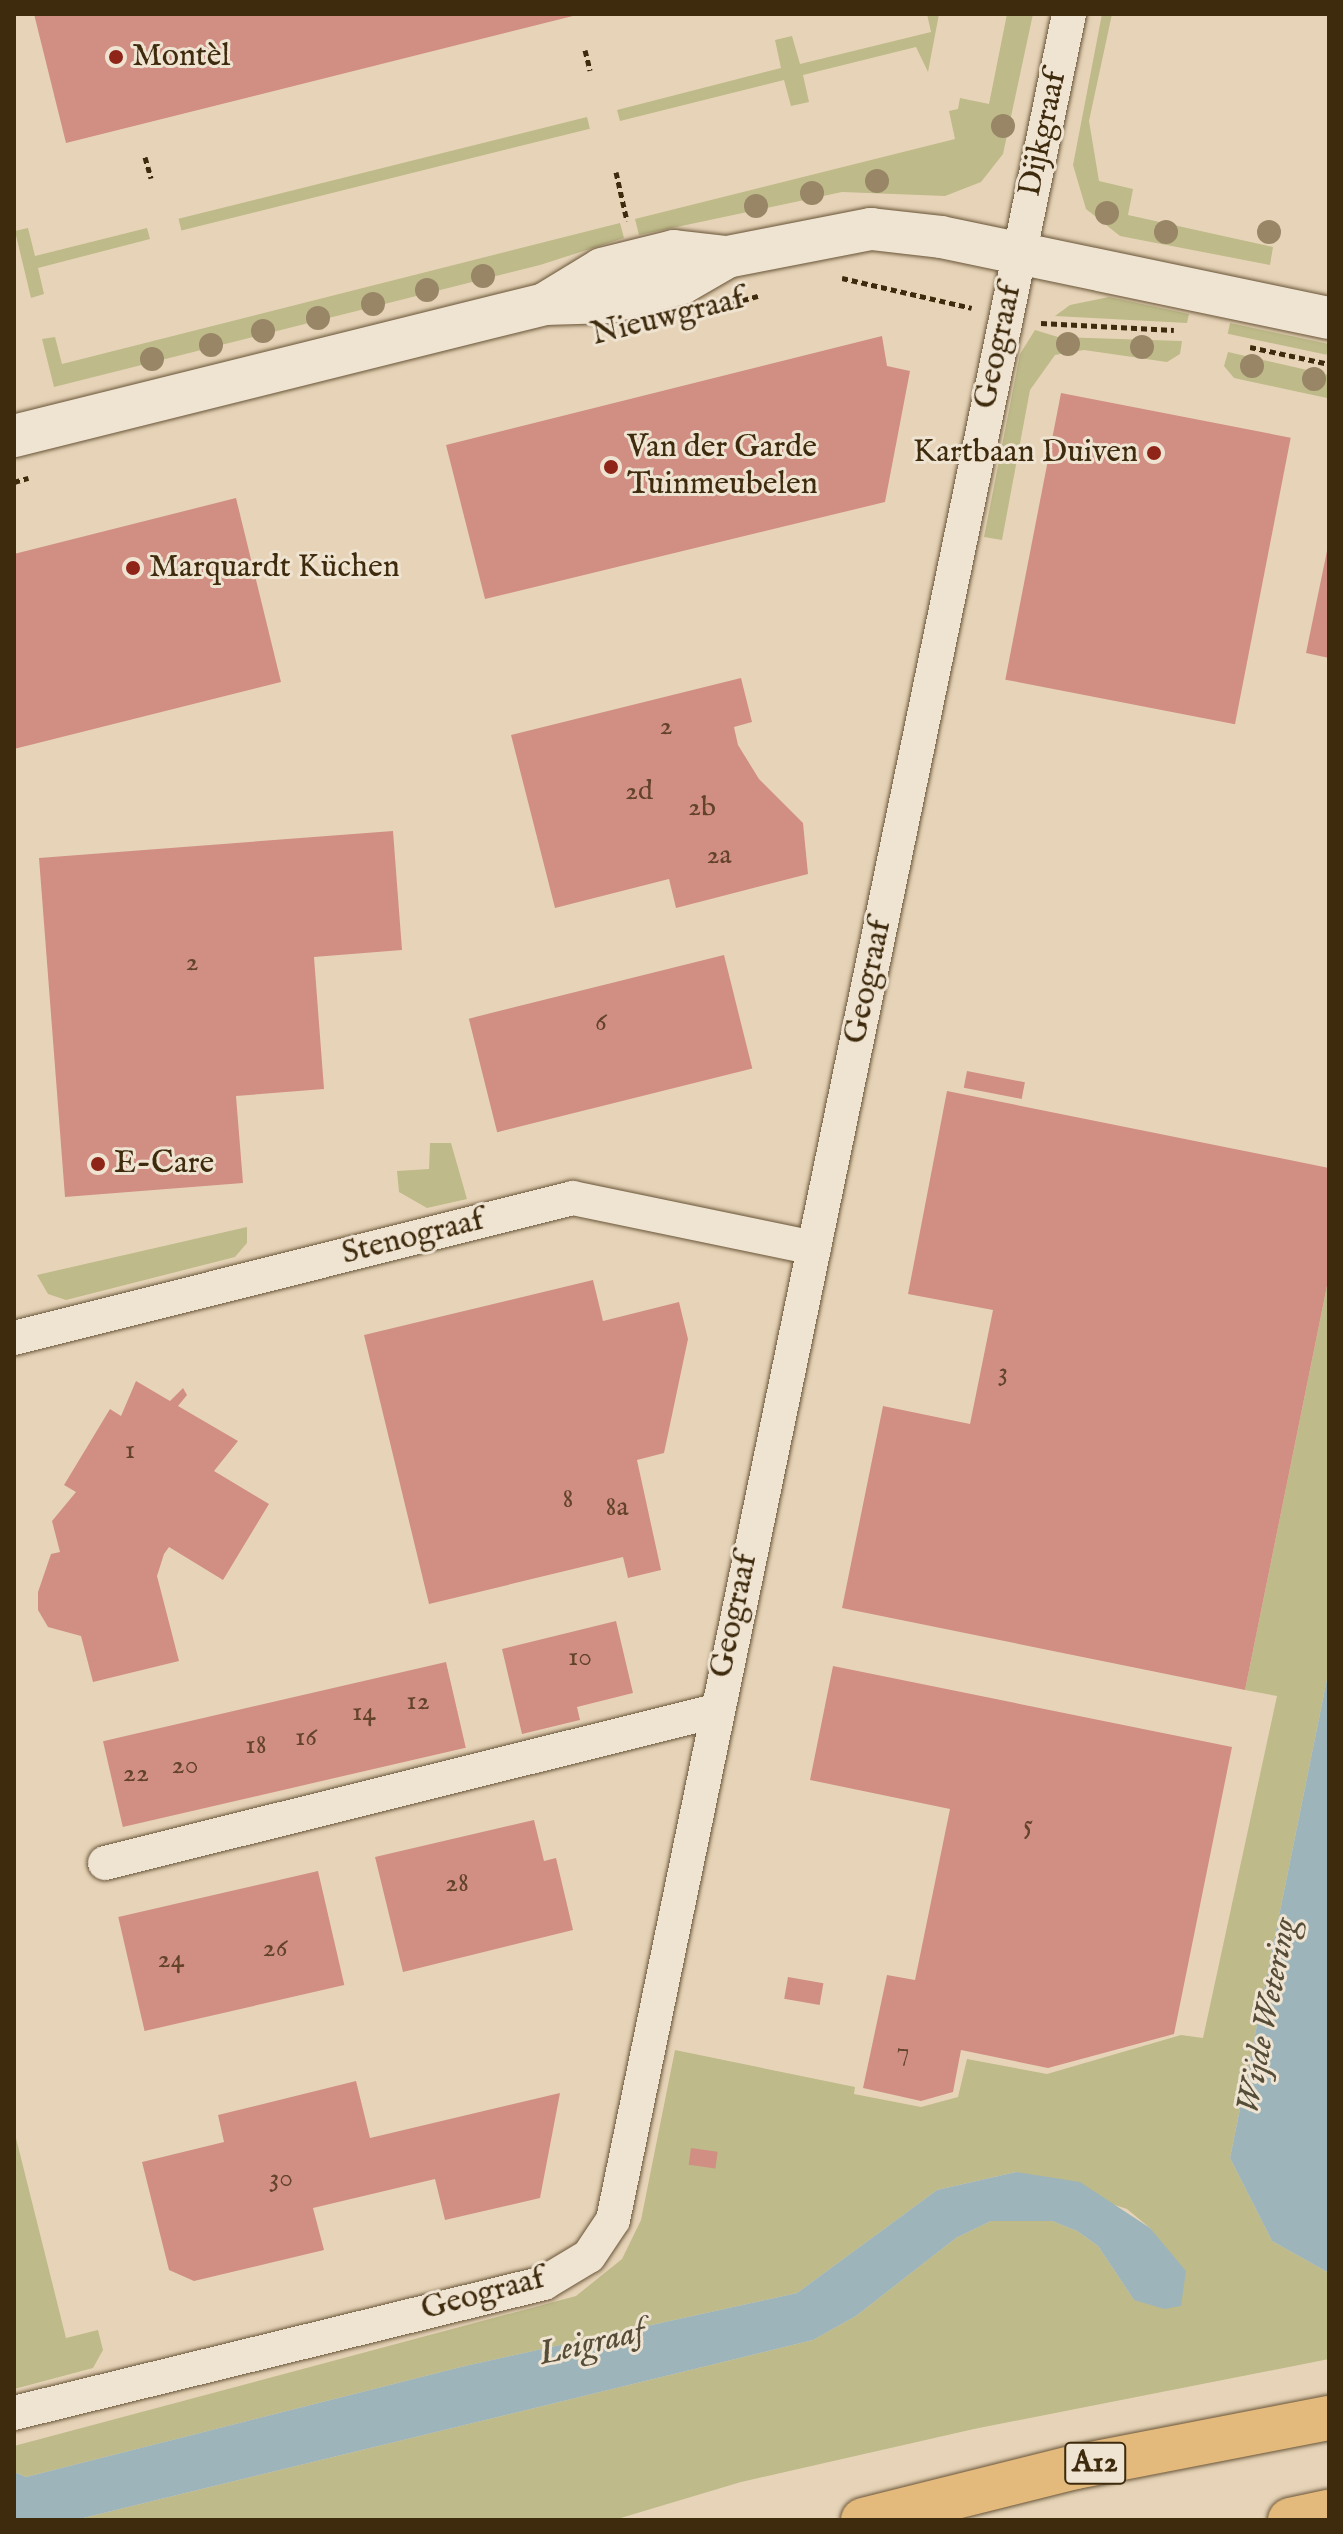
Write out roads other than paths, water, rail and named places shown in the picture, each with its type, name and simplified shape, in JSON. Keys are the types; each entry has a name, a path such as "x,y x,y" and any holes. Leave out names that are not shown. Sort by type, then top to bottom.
{"highway":[{"name":"A12","path":"863,2520 1076,2467 1329,2418"},
{"path":"1290,2520 1329,2512"}],"street":[{"name":"Dijkgraaf","path":"1019,253 1069,14"},
{"name":"Nieuwgraaf","path":"14,436 545,304 610,302 682,283 727,257 871,229 1019,253 1329,318"},
{"name":"Geograaf","path":"14,2413 544,2283 589,2256 613,2220 715,1711 814,1248 1019,253"},
{"name":"Stenograaf","path":"14,1338 573,1198 814,1248"},
{"name":"Geograaf","path":"105,1863 715,1711"}],"water":[{"name":"Wijde Wetering","path":"1329,1669 1329,2273 1272,2241 1230,2158"},
{"name":"Leigraaf","path":"1016,2172 1080,2182 1150,2228 1186,2271 1181,2306 1164,2309 1134,2300 1098,2246 1077,2231 1052,2221 991,2221 956,2238 856,2316 813,2340 75,2520 14,2520 14,2472 26,2477 465,2366 797,2293 937,2190"}],"place":[{"name":"Montèl","path":"116,57"},
{"name":"Kartbaan Duiven","path":"1154,453"},
{"name":"Van der Garde Tuinmeubelen","path":"611,467"},
{"name":"Marquardt Küchen","path":"133,568"},
{"name":"E-Care","path":"98,1164"}]}
